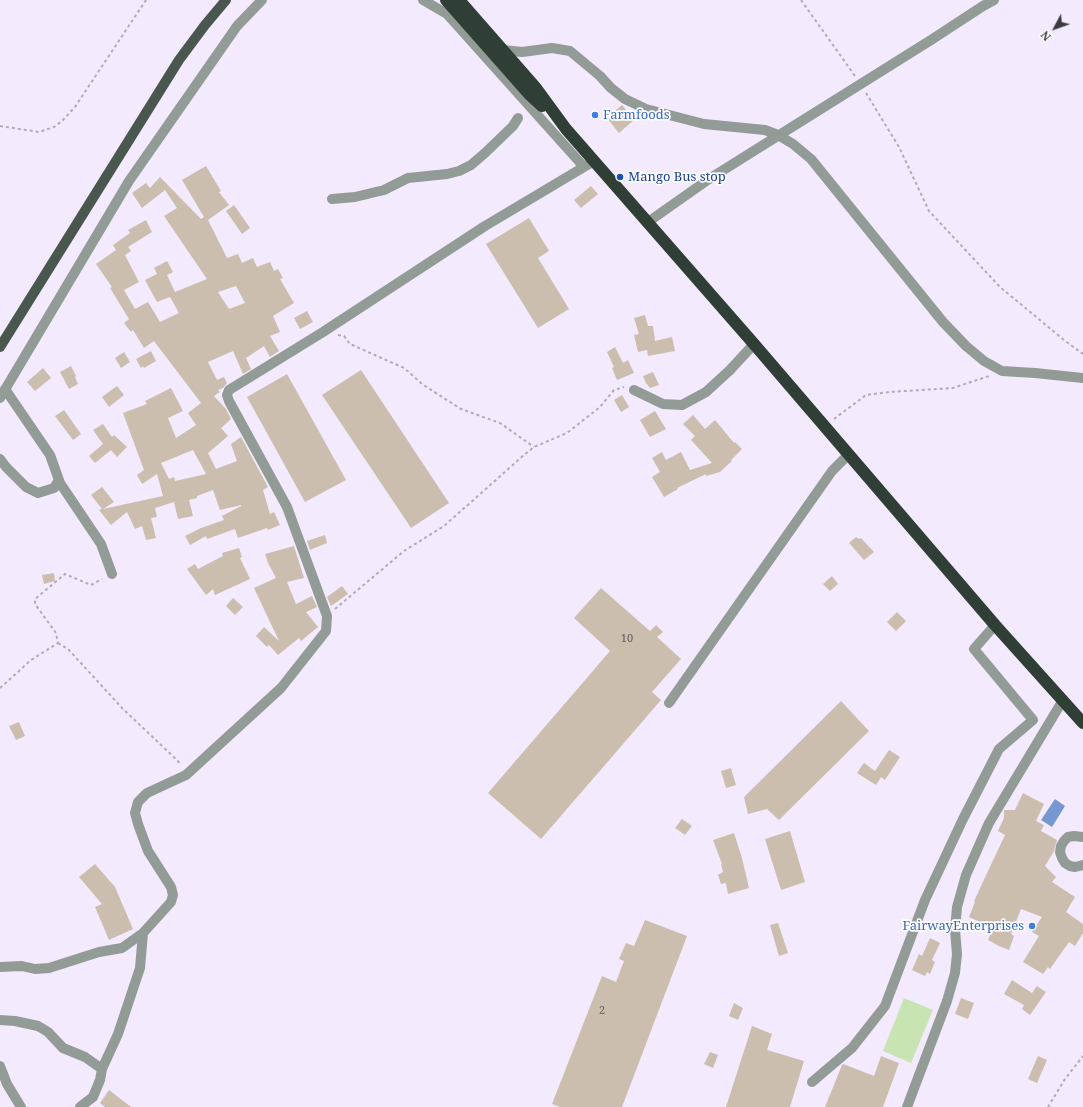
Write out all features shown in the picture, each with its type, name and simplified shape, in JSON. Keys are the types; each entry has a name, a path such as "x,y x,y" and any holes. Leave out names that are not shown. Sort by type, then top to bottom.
{"highway":[{"path":"446,0 529,94 566,129"},
{"path":"460,0 536,88 589,164 648,222 995,625 1083,723"}],"main road":[{"path":"0,347 179,60 226,0"}],"street":[{"path":"112,574 101,544 59,480 50,455 3,393 129,181 237,26 262,0"},
{"path":"0,967 22,966 35,969 49,968 100,952 122,948 144,933 171,902 173,895 171,887 148,851 135,813 138,802 147,794 186,775 281,688 326,631 327,616 287,507 229,401 227,395 229,390 323,332 485,226 589,164 447,14 423,0"},
{"path":"648,222 710,179 778,135 994,0"},
{"path":"502,50 522,52 552,48 570,51 625,99 646,109 704,124 765,130 778,135 793,144 811,159 920,295 966,346 984,361 1002,371 1035,372 1083,378"},
{"path":"332,199 356,197 384,190 408,178 447,174 459,171 472,165 513,126 518,118"},
{"path":"634,390 664,404 682,405 706,392 730,370 754,344"},
{"path":"669,703 832,472 849,454"},
{"path":"0,459 26,487 38,493 54,488 59,480"},
{"path":"812,1082 852,1048 885,1006 925,900 966,812 999,750 1033,720 974,648 995,625"},
{"path":"907,1107 947,1001 955,973 957,954 955,930 957,907 966,875 989,823 1063,700"},
{"path":"1083,837 1074,836 1068,838 1064,841 1060,852 1065,863 1070,866 1076,867 1083,865"},
{"path":"80,1107 93,1097 100,1080 102,1069 118,1034 140,968 144,933"},
{"path":"0,1020 15,1021 38,1026 48,1032 63,1048 85,1057 102,1069"},
{"path":"0,1066 7,1084 21,1107"}],"path":[{"path":"0,126 39,132 62,121 75,107 146,0"},
{"path":"801,0 850,67 899,147 929,211 1000,287 1083,354"},
{"path":"323,332 344,336 350,344 404,368 422,384 461,408 500,423 534,447"},
{"path":"825,426 866,395 953,388 1002,371"},
{"path":"327,616 404,551 444,526 534,447 566,433 600,407 614,390 623,386 634,390"},
{"path":"112,574 91,585 65,574 35,599 35,604 56,633 58,643 68,649 123,709 178,761 186,775"},
{"path":"0,688 31,660 58,643"},
{"path":"1048,1107 1065,1079 1083,1056"}],"green space":[{"path":"904,998 933,1010 911,1063 883,1051"}],"water":[{"path":"1055,799 1065,806 1052,827 1041,820"}],"building":[{"path":"622,105 634,120 619,133 607,118"},
{"path":"206,166 221,191 219,192 229,205 208,220 227,258 238,254 242,263 253,258 257,267 270,262 274,271 278,269 283,278 280,279 294,303 273,316 280,332 270,336 279,351 270,357 264,346 246,358 251,369 243,374 233,351 208,362 217,380 224,377 227,383 223,388 218,390 220,392 214,396 226,409 231,419 221,428 228,436 208,453 216,469 237,461 231,444 241,437 268,487 263,490 270,514 274,512 280,525 268,530 267,528 238,538 235,529 207,539 206,536 190,545 185,536 201,528 224,520 222,516 241,505 220,510 213,490 197,496 197,498 189,500 193,516 178,519 174,502 155,508 157,517 151,518 156,538 146,540 142,526 135,529 127,512 111,525 99,510 102,509 91,495 102,487 114,502 103,509 163,496 157,474 142,484 137,475 144,470 123,413 147,404 145,401 171,388 183,411 168,418 176,438 196,425 188,413 201,403 154,341 144,348 133,330 131,332 124,323 129,319 110,288 112,287 96,264 116,250 113,245 130,233 128,230 146,220 152,232 128,247 131,251 125,255 139,282 124,290 135,309 148,302 160,322 179,313 170,297 157,302 145,280 157,274 154,268 167,261 173,272 167,275 175,292 207,279 164,216 177,208 165,190 142,208 132,193 146,183 150,188 160,177 201,219 204,217 182,180","holes":["236,286 245,303 229,309 218,292","193,450 206,474 175,481 174,477 169,479 161,463"]},
{"path":"591,186 598,194 581,208 574,200"},
{"path":"234,205 250,228 242,234 226,211"},
{"path":"529,218 549,251 538,258 569,309 538,328 486,244"},
{"path":"307,311 313,322 300,329 294,318"},
{"path":"645,315 648,326 653,326 655,341 672,337 675,351 648,356 647,350 638,352 634,335 639,334 634,318"},
{"path":"615,347 623,363 628,360 634,373 617,380 612,368 614,367 607,352"},
{"path":"151,351 156,361 144,368 143,366 141,368 136,359"},
{"path":"124,352 130,362 121,368 115,358"},
{"path":"71,366 78,384 69,389 60,372"},
{"path":"43,368 51,378 35,391 27,382"},
{"path":"361,370 449,503 411,528 322,395"},
{"path":"653,372 659,385 650,388 643,376"},
{"path":"287,374 346,480 305,502 247,397"},
{"path":"117,386 124,395 109,407 102,397"},
{"path":"622,395 629,407 621,412 614,400"},
{"path":"64,410 81,434 73,440 55,416"},
{"path":"655,411 666,429 650,437 640,420"},
{"path":"693,415 705,429 715,420 734,443 735,442 742,449 720,472 706,476 706,474 677,488 678,489 664,497 652,477 660,472 652,458 662,452 666,460 681,452 690,470 712,463 691,440 695,436 683,424"},
{"path":"103,424 112,437 114,435 127,447 117,457 111,450 95,463 89,456 103,444 93,430"},
{"path":"325,535 327,543 310,550 307,541"},
{"path":"856,537 859,539 861,538 874,552 864,560 849,543"},
{"path":"294,546 304,578 287,582 296,604 312,596 317,607 306,612 318,627 301,641 299,638 278,655 269,645 267,647 256,636 264,627 279,641 254,588 276,578 265,554"},
{"path":"239,548 242,557 240,558 250,579 215,595 213,589 206,595 187,569 195,564 198,569 223,556 222,553"},
{"path":"54,573 55,581 44,584 42,575"},
{"path":"832,576 838,584 830,591 823,584"},
{"path":"342,586 348,594 331,606 327,597"},
{"path":"601,588 650,631 656,625 663,632 657,637 681,659 652,692 661,700 541,839 488,793 610,651 574,618"},
{"path":"233,598 243,607 235,615 226,606"},
{"path":"897,612 906,621 896,631 887,622"},
{"path":"841,701 869,731 779,820 767,809 748,814 744,797"},
{"path":"19,722 25,736 16,740 9,726"},
{"path":"889,750 900,757 885,780 881,777 876,785 857,773 864,763 875,771"},
{"path":"731,768 736,785 726,788 721,771"},
{"path":"1023,793 1044,804 1036,821 1044,825 1041,831 1057,840 1054,851 1045,866 1056,877 1052,882 1075,897 1066,912 1083,924 1083,933 1075,946 1069,942 1050,969 1048,967 1043,974 1023,962 1039,936 1032,932 1042,917 1021,909 1011,934 1014,936 1009,950 988,940 993,928 969,917 975,902 974,901 1005,835 998,831 1004,818 1004,810 1015,810"},
{"path":"682,819 692,826 685,835 675,828"},
{"path":"790,831 805,882 781,890 765,839"},
{"path":"734,833 749,888 728,894 726,883 721,884 718,875 723,872 722,864 713,840"},
{"path":"95,864 115,887 133,929 109,940 95,907 102,904 79,877"},
{"path":"645,920 687,936 622,1107 560,1107 552,1104 602,976 616,982 624,961 619,959 626,943 634,946"},
{"path":"778,923 788,953 779,956 770,925"},
{"path":"930,938 940,943 932,960 935,962 930,974 927,972 925,976 912,970 919,954 922,956"},
{"path":"1012,980 1032,993 1037,986 1046,992 1030,1015 1022,1009 1024,1005 1004,994"},
{"path":"961,998 974,1003 968,1019 955,1014"},
{"path":"734,1003 743,1008 738,1020 729,1016"},
{"path":"752,1026 772,1034 767,1050 804,1061 790,1107 726,1107"},
{"path":"710,1052 718,1055 713,1068 704,1064"},
{"path":"881,1056 899,1063 883,1107 825,1107 843,1064 874,1076"},
{"path":"1038,1056 1047,1060 1037,1083 1028,1079"},
{"path":"109,1090 131,1107 105,1107 100,1103"}],"place":[{"name":"Farmfoods","path":"595,115"},
{"name":"Mango Bus stop","path":"620,177"},
{"name":"FairwayEnterprises","path":"1032,926"}]}
